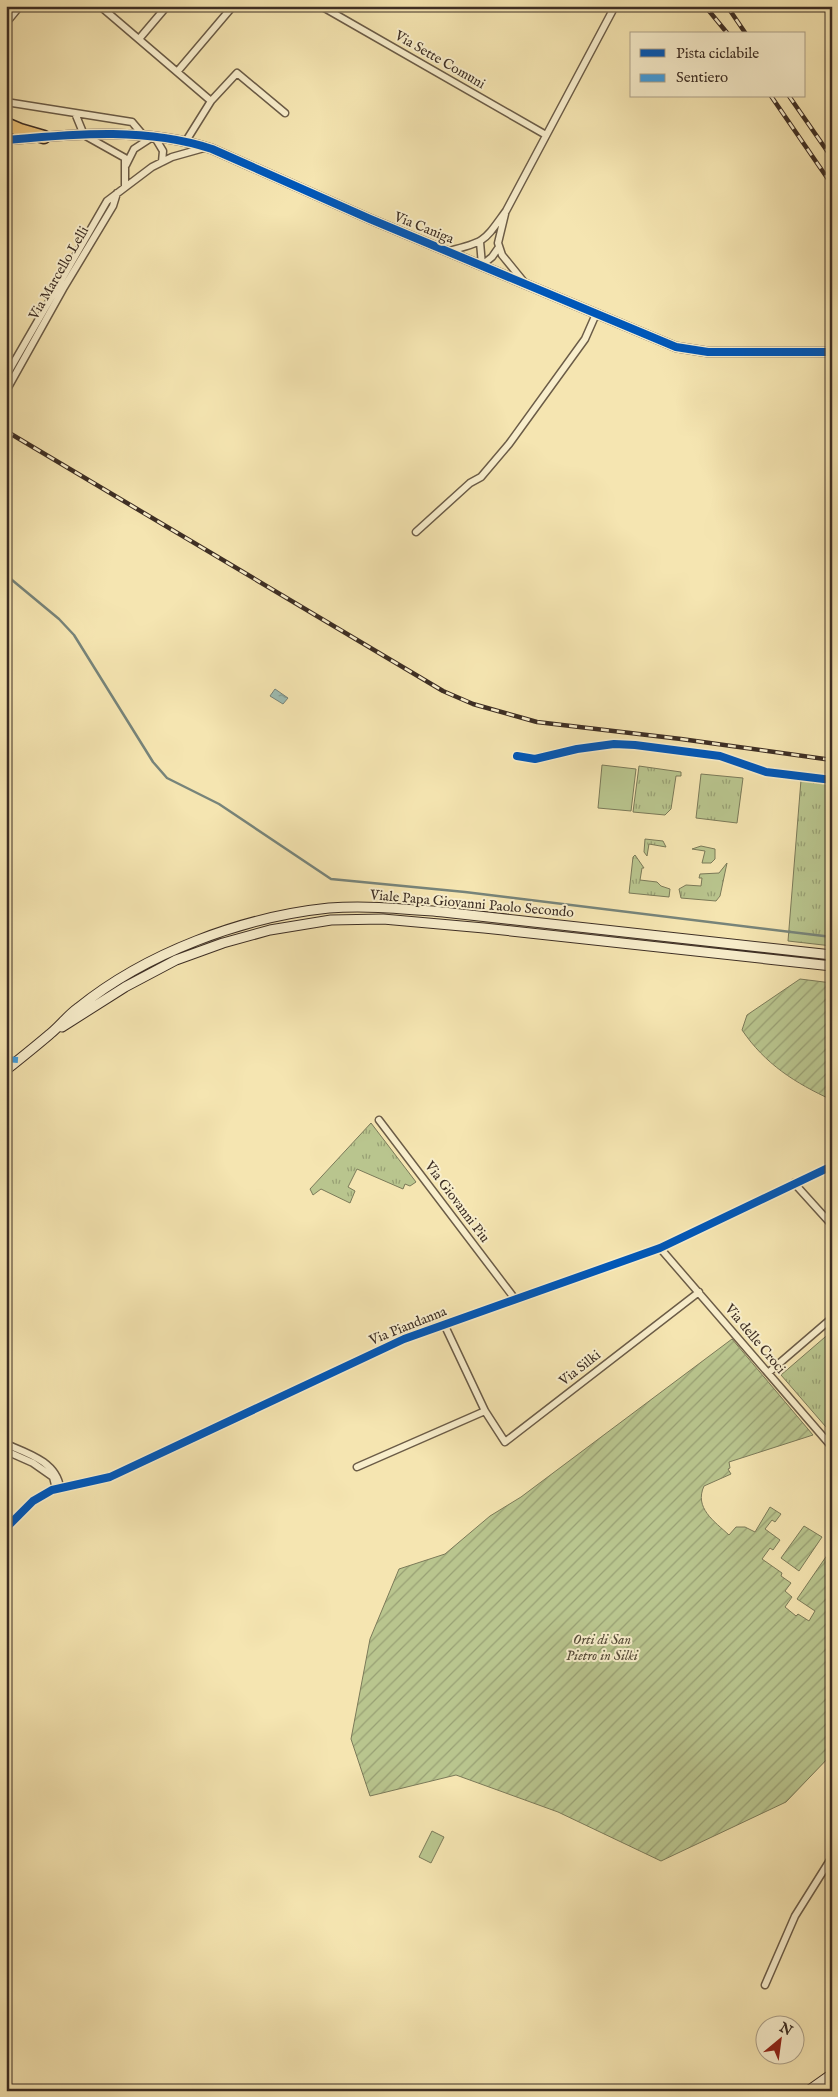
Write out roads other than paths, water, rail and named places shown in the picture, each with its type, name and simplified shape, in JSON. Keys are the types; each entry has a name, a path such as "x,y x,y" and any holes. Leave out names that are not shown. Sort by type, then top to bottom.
{"highway":[{"path":"6,124 44,137"}],"main road":[{"name":"Via Caniga","path":"6,140 84,135 143,135 186,141 205,147 370,220 449,251 676,347 708,352 832,352"},
{"name":"Viale Papa Giovanni Paolo Secondo","path":"6,1070 78,1008 131,972 211,935 269,919 329,908 385,907 443,912 832,955"},
{"name":"Viale Papa Giovanni Paolo Secondo","path":"51,1033 125,987 176,960 223,943 270,930 331,920 383,919 484,928 832,966"},
{"path":"808,2091 832,2074"},
{"path":"824,2091 832,2086"}],"street":[{"path":"6,23 20,6"},
{"path":"100,6 211,101"},
{"path":"139,39 167,6"},
{"path":"177,72 233,6"},
{"name":"Via Sette Comuni","path":"321,6 546,135"},
{"path":"449,251 486,239 506,211 615,6"},
{"path":"186,141 211,101 237,73 286,113"},
{"path":"6,102 132,122 143,135"},
{"path":"75,113 84,135 125,158 125,186"},
{"path":"126,165 134,149 154,136 163,151 162,162"},
{"name":"Via Marcello Lelli","path":"6,376 107,201 125,186 162,162 205,147"},
{"name":"Via Marcello Lelli","path":"6,391 113,206 117,192"},
{"path":"506,211 498,243 502,255 524,283"},
{"path":"480,242 482,265"},
{"path":"482,265 492,257 499,247"},
{"path":"416,532 470,483 481,477 585,339 596,314"},
{"path":"517,756 535,759 614,744 635,745 720,756 766,772 832,780"},
{"name":"Via Giovanni Piu","path":"379,1120 515,1299"},
{"name":"Via Piandanna","path":"6,1528 33,1502 58,1488 110,1476 404,1340 444,1324 660,1248 832,1166"},
{"path":"794,1183 832,1225"},
{"name":"Via delle Croci","path":"660,1248 832,1447"},
{"name":"Via Silki","path":"444,1324 485,1411 505,1442 698,1292"},
{"path":"768,1374 832,1318"},
{"path":"357,1467 485,1411"},
{"path":"6,1444 36,1458 55,1472 58,1488"},
{"path":"6,1451 33,1463 53,1478 58,1488"},
{"path":"765,1985 795,1916 832,1857"}],"water":[{"path":"275,689 288,698 283,704 270,696"}],"waterway":[{"path":"6,575 59,619 74,635 153,762 167,778 219,804 331,879 465,892 832,937"}],"railway":[{"path":"705,6 726,32"},
{"path":"727,6 745,32"},
{"path":"772,98 830,182"},
{"path":"790,98 832,158"},
{"path":"6,431 443,691 473,704 537,722 681,739 832,760"}],"park label":[{"name":"Orti di San Pietro in Silki","path":"602,1648"}]}
